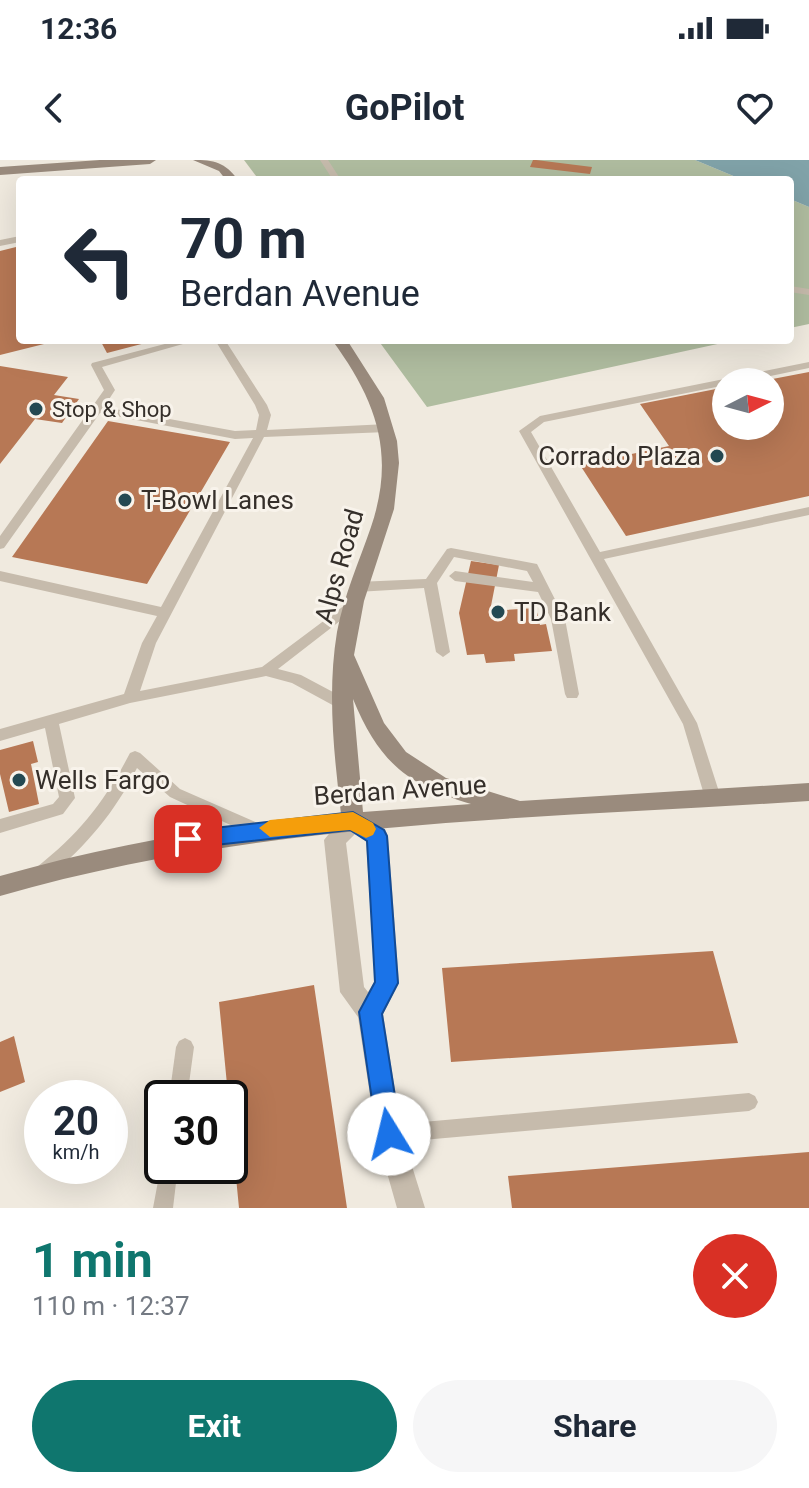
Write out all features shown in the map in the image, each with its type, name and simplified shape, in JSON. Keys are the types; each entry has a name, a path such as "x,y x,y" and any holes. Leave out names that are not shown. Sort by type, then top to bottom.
{"street":[{"path":"0,171 150,160"},
{"path":"199,160 223,168 229,176"},
{"name":"Alps Road","path":"342,344 369,379 387,428 391,461 385,507 356,596 345,654 343,739 353,821"},
{"path":"345,654 369,718 387,748 428,780 523,810"},
{"name":"Berdan Avenue","path":"0,886 43,872 188,839 257,830 809,792"},
{"path":"370,1012 387,983 377,836 353,821 335,840 352,992 370,1012 389,1134 411,1208"}],"lane":[{"path":"0,545 110,390 96,365 177,344"},
{"path":"130,698 149,643 261,433 265,415 261,405 223,344"},
{"path":"713,798 690,723 525,431 540,419 809,365"},
{"path":"98,409 235,435 387,428"},
{"path":"595,557 809,511"},
{"path":"443,652 430,583 451,552 532,567 558,619 572,694"},
{"path":"0,576 166,613"},
{"path":"266,671 356,596 455,576 465,586 494,589 507,582 543,588"},
{"path":"0,735 130,698 266,671 296,679 343,704"},
{"path":"0,826 58,809 67,798 51,720"},
{"path":"43,872 74,848 111,806 135,757 175,793 257,830"},
{"path":"180,1080 185,1047"},
{"path":"389,1134 749,1102"},
{"path":"163,1208 166,1184"}],"green space":[{"path":"244,160 695,160 733,176 256,176"},
{"path":"794,201 809,207 809,324 794,327"},
{"path":"381,344 718,344 427,407"}],"water":[{"path":"695,160 809,160 809,207 794,201 794,176 733,176"}],"building":[{"path":"533,160 592,167 590,174 530,167"},
{"path":"16,247 16,344 44,344 0,355 0,251"},
{"path":"102,344 142,344 107,353"},
{"name":"Stop & Shop","path":"0,366 68,377 54,395 79,399 62,423 35,419 0,464"},
{"name":"Corrado Plaza","path":"809,372 809,496 626,536 580,465 669,446 640,404 712,390 712,440 784,440 784,377"},
{"name":"T-Bowl Lanes","path":"108,421 230,442 147,584 12,557"},
{"name":"TD Bank","path":"471,561 499,565 490,611 536,608 540,625 546,624 552,651 514,654 515,661 486,663 484,654 467,655 459,613"},
{"name":"Wells Fargo","path":"33,741 38,762 31,764 39,804 9,812 0,774 0,750"},
{"path":"713,951 738,1043 451,1062 442,968"},
{"path":"314,985 347,1208 239,1208 237,1184 248,1184 248,1080 227,1080 219,1002"},
{"path":"14,1036 25,1080 0,1092 0,1042"},
{"path":"809,1152 809,1208 512,1208 508,1176"}],"slow traffic":[{"path":"270,828 353,821 366,829"}],"place":[{"name":"Stop & Shop","path":"36,409"},
{"name":"Corrado Plaza","path":"717,456"},
{"name":"T-Bowl Lanes","path":"125,500"},
{"name":"TD Bank","path":"498,612"},
{"name":"Wells Fargo","path":"19,780"}],"route":[{"path":"188,839 300,824 353,821 377,836 387,983 370,1012 389,1134"}]}
